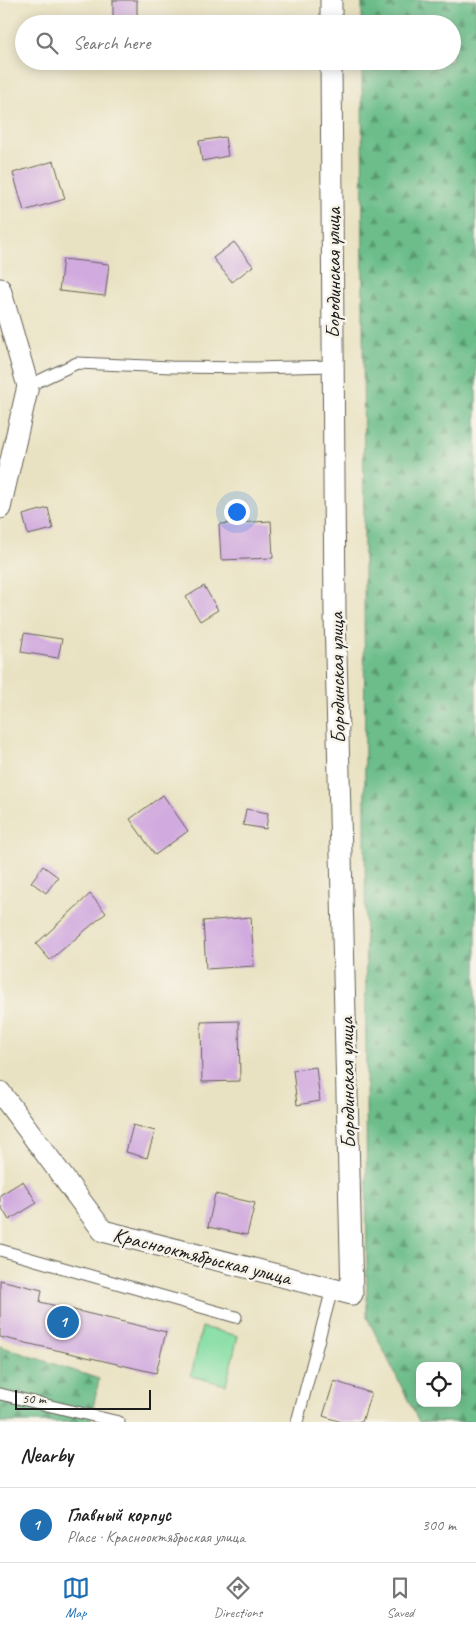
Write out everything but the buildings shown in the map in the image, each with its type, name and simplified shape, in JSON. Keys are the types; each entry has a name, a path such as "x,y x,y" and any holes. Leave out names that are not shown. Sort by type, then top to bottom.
{"street":[{"path":"331,0 331,15"},
{"name":"Бородинская улица","path":"331,70 342,1291"},
{"path":"0,289 28,386 0,508"},
{"name":"Краснооктябрьская улица","path":"0,1092 103,1231 342,1291"}],"lane":[{"path":"28,386 77,363 198,368 334,366"},
{"path":"0,1250 236,1317"},
{"path":"297,1422 342,1291"},
{"path":"0,1394 119,1422"}],"green space":[{"path":"362,0 476,0 476,1422 419,1422 367,1317 362,70 461,70 461,15 362,15"},
{"path":"202,1327 238,1336 226,1385 191,1376"},
{"path":"0,1346 99,1379 90,1422 0,1422"}],"place":[{"name":"Главный корпус","path":"63,1322"}]}
